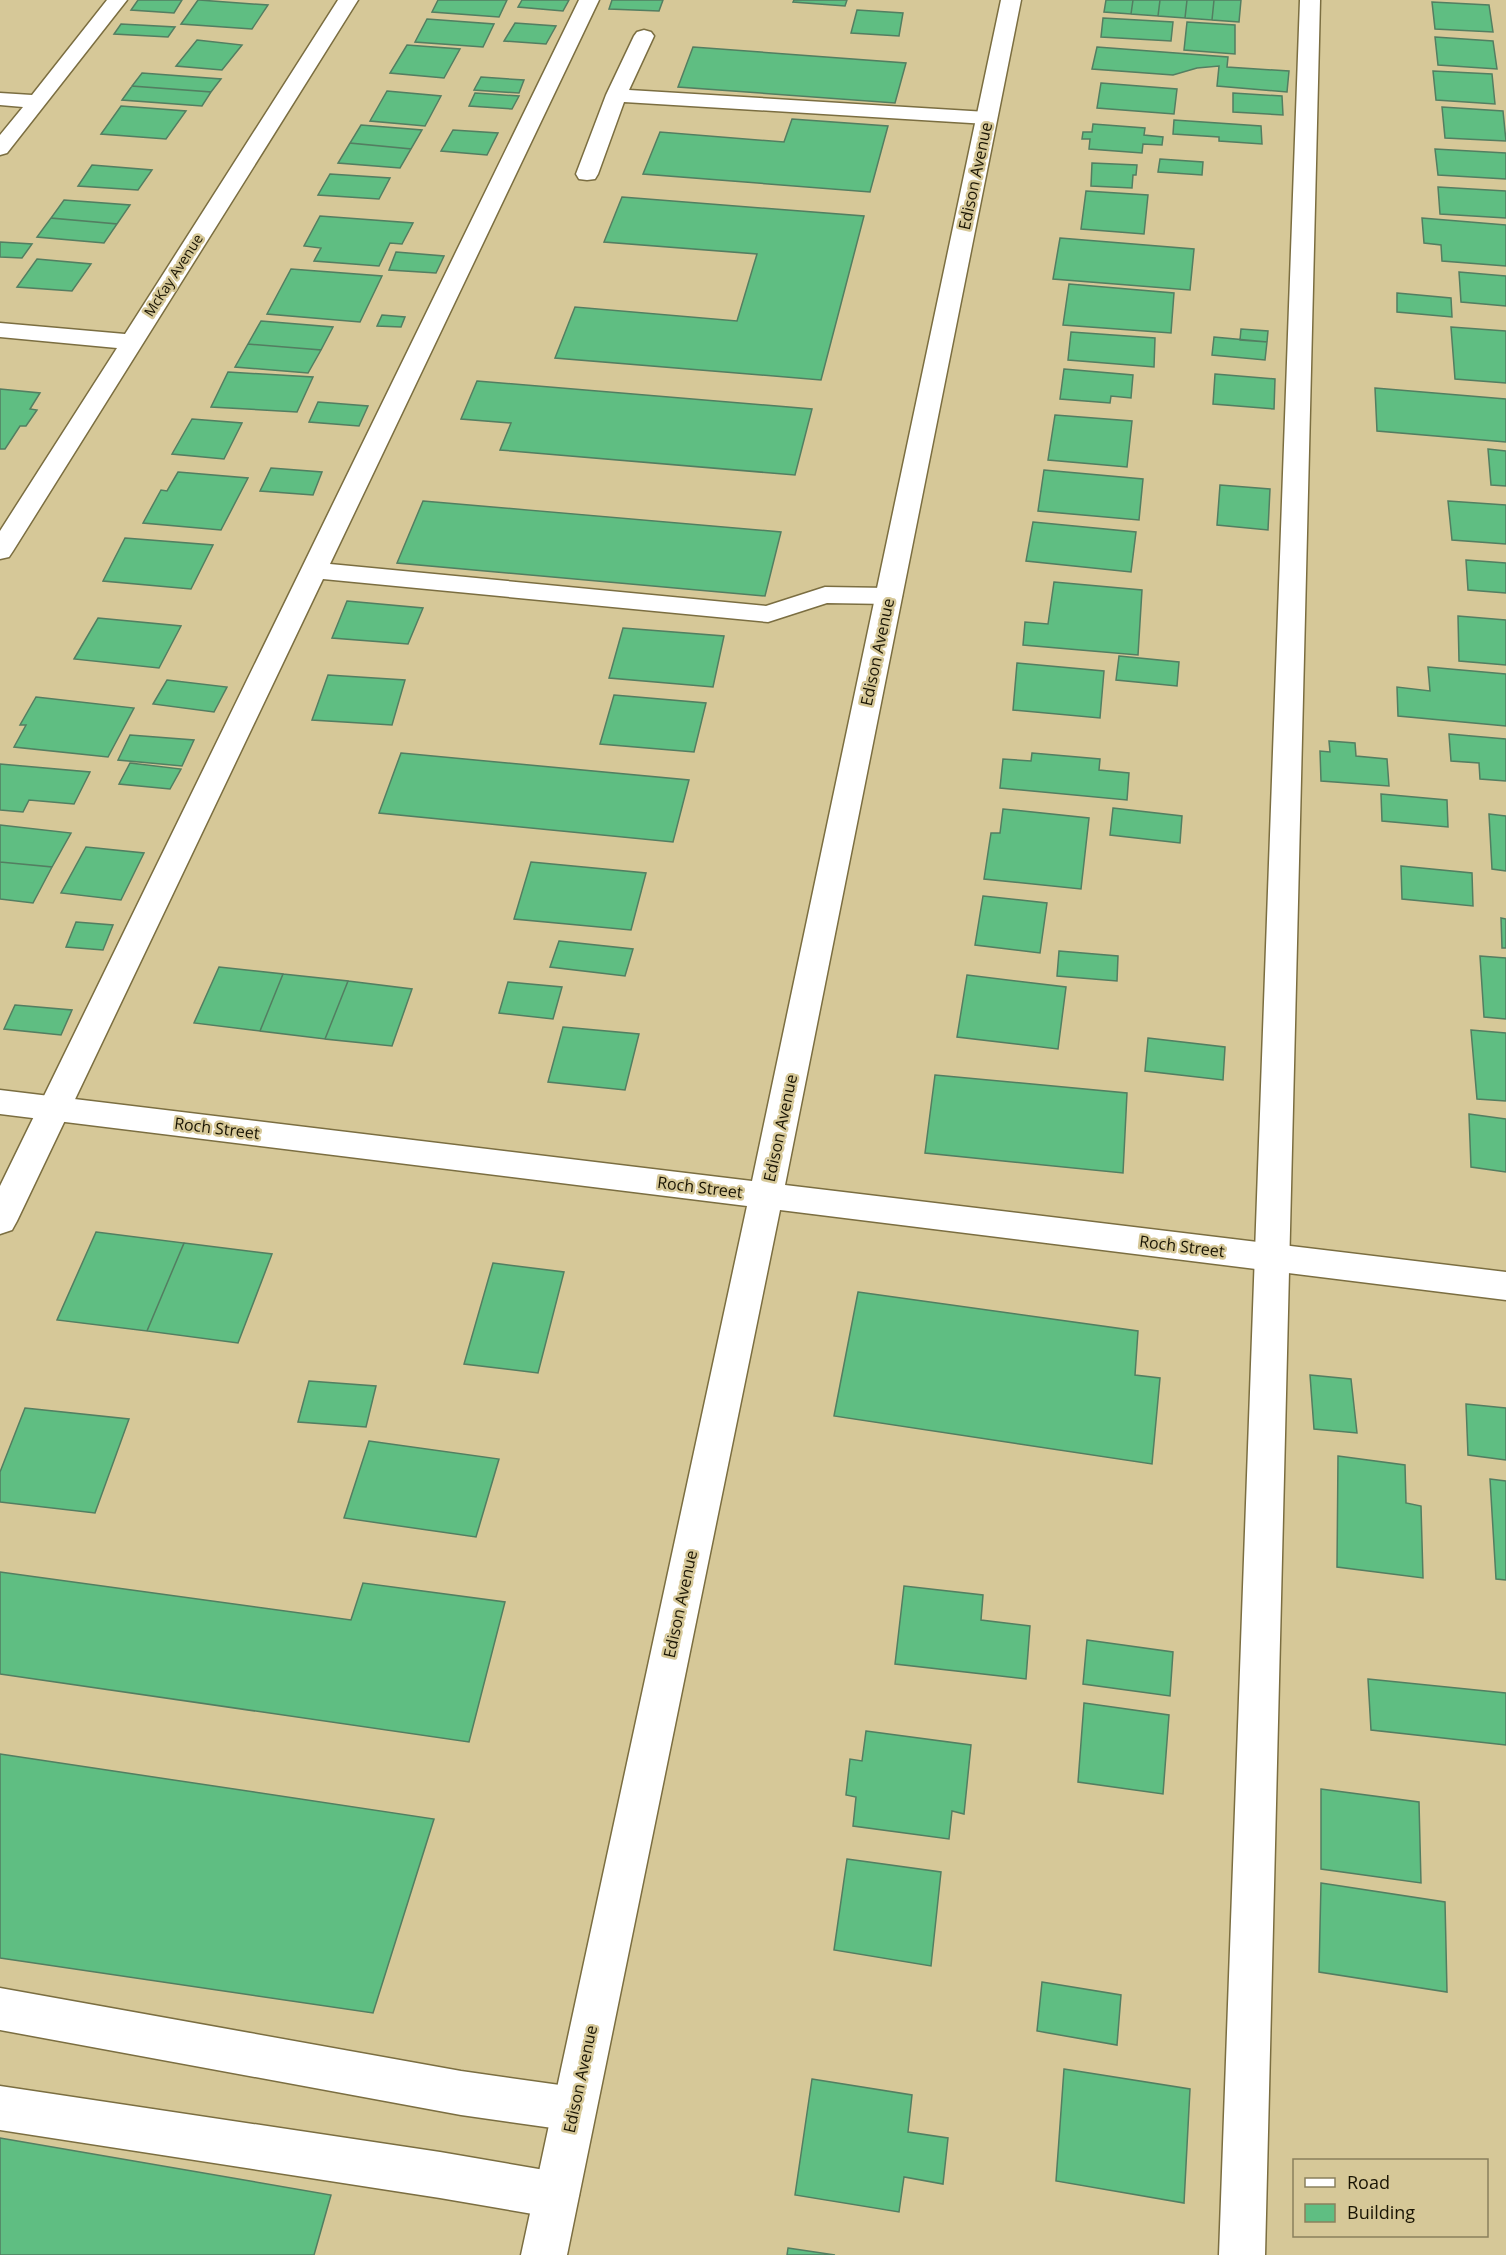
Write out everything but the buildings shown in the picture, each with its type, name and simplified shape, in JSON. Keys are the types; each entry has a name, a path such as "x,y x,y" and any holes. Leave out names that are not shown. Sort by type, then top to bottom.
{"street":[{"path":"0,149 117,0"},
{"name":"McKay Avenue","path":"0,551 348,0"},
{"path":"0,1221 589,0"},
{"name":"Edison Avenue","path":"544,2255 766,1195 1011,0"},
{"path":"1242,2255 1310,0"},
{"path":"587,174 616,95 644,36"},
{"path":"616,95 987,118"},
{"path":"0,99 38,102"},
{"path":"0,330 130,342"},
{"path":"315,570 768,614 825,595 889,596"},
{"name":"Roch Street","path":"0,1102 1506,1286"},
{"path":"0,2009 461,2093 574,2109"},
{"path":"0,2108 440,2175 556,2195"}]}
